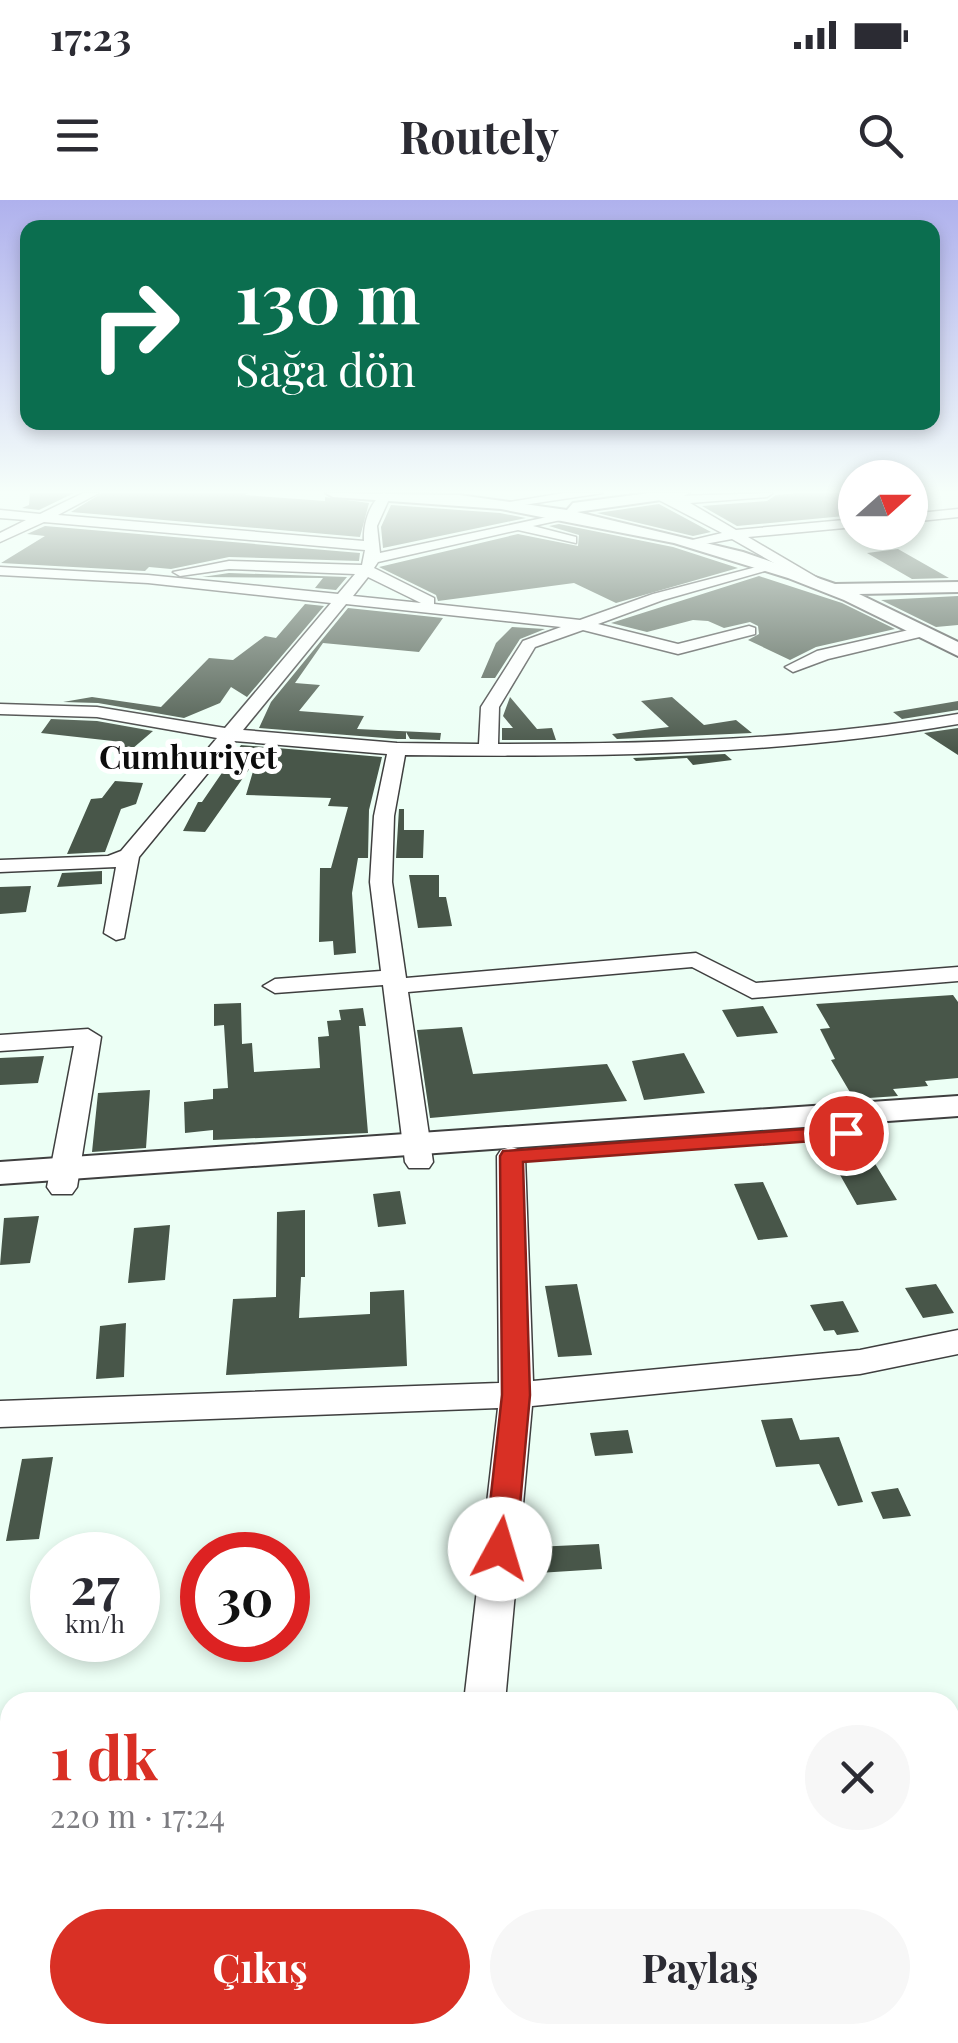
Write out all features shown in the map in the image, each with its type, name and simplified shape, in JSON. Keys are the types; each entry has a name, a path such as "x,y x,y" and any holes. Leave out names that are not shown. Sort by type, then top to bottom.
{"street":[{"path":"135,591 150,579"},
{"path":"179,579 578,624 678,649 749,631"},
{"path":"116,933 130,856 344,599 356,579"},
{"path":"401,579 448,610"},
{"path":"488,750 490,707 529,644 578,624 725,579"},
{"path":"802,579 958,650"},
{"path":"812,579 827,588 958,586"},
{"path":"793,667 824,655 922,632"},
{"path":"0,709 97,712 232,735 398,749 488,750 595,750 866,736 958,719"},
{"path":"398,749 384,816 382,882 418,1153"},
{"path":"0,866 110,862 130,856"},
{"path":"275,986 395,982 696,960 752,991 958,974"},
{"path":"0,1043 88,1038 63,1178"},
{"path":"0,1191 63,1178 418,1153 958,1106"},
{"path":"418,1153 511,1156 958,1126"},
{"path":"485,1692 516,1395 511,1156"},
{"path":"0,1174 63,1178"},
{"path":"0,1414 516,1395 860,1362 958,1342"}],"building":[{"path":"322,579 345,579 336,590 315,588"},
{"path":"403,579 700,579 616,603 574,583 438,601 436,595"},
{"path":"750,579 768,579 842,603 895,629 816,647 790,660 748,640 759,634 758,626 750,622 724,628 693,620 647,632 611,623"},
{"path":"958,596 958,625 936,627 881,600"},
{"path":"305,604 324,606 247,697 231,687 220,703 184,718 98,703 63,702 92,697 161,707 209,658 233,660 265,636 276,638"},
{"path":"348,608 443,618 419,652 323,643 295,683 320,685 299,711 364,716 357,729 441,733 440,740 410,739 406,732 406,739 397,739 259,728 271,702"},
{"path":"512,627 545,629 520,639 495,678 481,678 496,643"},
{"path":"510,697 537,729 552,728 556,740 502,740 502,728 513,728 503,716"},
{"path":"672,697 704,725 736,720 752,733 617,739 612,734 669,727 641,701"},
{"path":"958,701 958,710 902,719 893,712"},
{"path":"51,719 97,721 153,731 132,749 108,746 113,741 41,733"},
{"path":"958,728 958,755 924,733"},
{"path":"241,745 382,757 369,810 368,858 358,858 352,893 356,953 334,955 333,941 319,942 320,868 331,868 348,807 328,806 331,798 246,795 257,758 205,832 183,831 198,802 202,802"},
{"path":"725,754 732,760 693,765 687,758 633,758"},
{"path":"115,781 143,783 136,804 121,809 105,852 67,854 91,799 102,798"},
{"path":"399,809 404,809 404,830 424,830 423,858 396,858"},
{"path":"102,871 102,884 57,887 62,873"},
{"path":"409,875 439,875 439,897 446,897 452,926 418,928"},
{"path":"31,886 26,912 0,914 0,887"},
{"path":"953,995 958,1002 958,1078 893,1089 898,1096 854,1099 831,1060 835,1059 820,1029 830,1028 816,1004"},
{"path":"241,1003 242,1044 252,1043 254,1072 320,1068 318,1037 329,1036 327,1021 341,1020 339,1010 363,1008 366,1026 359,1026 368,1133 213,1140 213,1130 185,1133 184,1102 213,1099 213,1089 228,1088 224,1025 214,1026 214,1004"},
{"path":"763,1006 778,1033 737,1037 722,1010"},
{"path":"462,1027 473,1074 607,1064 627,1101 430,1118 417,1030"},
{"path":"684,1053 705,1093 644,1100 632,1061"},
{"path":"44,1056 38,1083 0,1085 0,1058"},
{"path":"150,1090 146,1148 92,1152 98,1093"},
{"path":"874,1162 897,1200 857,1205 835,1166"},
{"path":"763,1182 788,1237 758,1240 734,1184"},
{"path":"400,1191 406,1224 378,1227 373,1194"},
{"path":"305,1210 305,1277 301,1277 299,1318 370,1314 370,1292 404,1290 407,1366 226,1375 233,1299 276,1297 277,1212"},
{"path":"39,1216 30,1263 0,1265 4,1218"},
{"path":"170,1225 165,1280 128,1283 134,1228"},
{"path":"577,1284 592,1355 558,1357 545,1286"},
{"path":"936,1284 954,1313 923,1318 905,1288"},
{"path":"843,1301 859,1332 837,1335 834,1330 824,1331 810,1305"},
{"path":"126,1323 124,1377 96,1379 100,1326"},
{"path":"792,1418 800,1440 839,1437 863,1502 838,1506 819,1464 776,1467 761,1420"},
{"path":"628,1430 633,1453 595,1456 590,1433"},
{"path":"53,1457 40,1532 30,1532 30,1540 6,1541 22,1459"},
{"path":"898,1488 911,1516 883,1519 871,1492"},
{"path":"599,1544 602,1569 538,1573 535,1547"}],"district":[{"name":"Cumhuriyet","path":"188,758"}],"route":[{"path":"500,1549 516,1395 511,1156 846,1133"}]}
